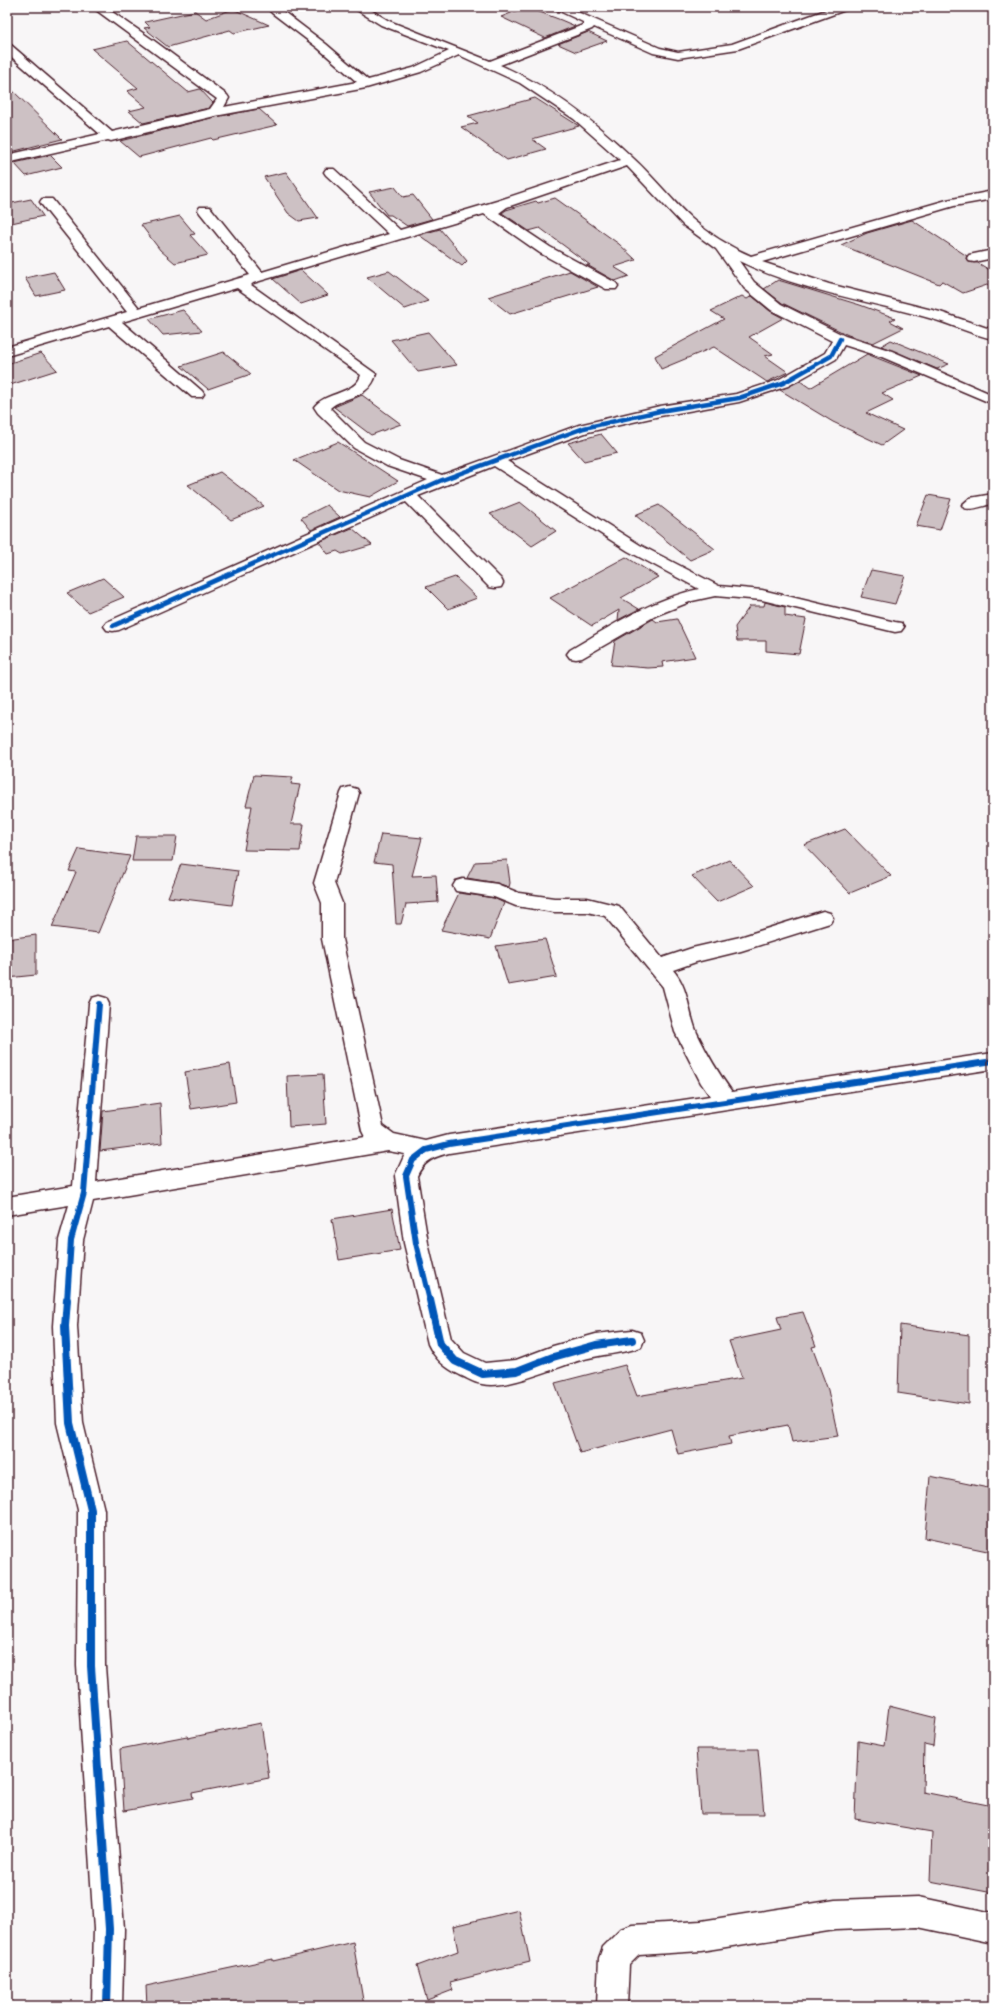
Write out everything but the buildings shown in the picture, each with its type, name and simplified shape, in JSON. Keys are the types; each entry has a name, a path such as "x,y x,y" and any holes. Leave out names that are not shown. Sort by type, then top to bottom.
{"street":[{"path":"98,7 149,42 223,98 215,112"},
{"path":"358,7 385,23 459,51 524,80 578,116 629,161 688,222 721,246 762,266 824,287 935,314 993,335"},
{"path":"557,7 657,51 678,55 734,47 844,7"},
{"path":"276,11 322,46 366,84"},
{"path":"489,65 588,27 590,24 587,20"},
{"path":"7,47 111,136"},
{"path":"7,159 215,112 366,84 417,70 459,51"},
{"path":"7,352 502,204 629,161"},
{"path":"330,172 398,235"},
{"path":"749,260 820,242 952,203 993,195"},
{"path":"47,202 136,314"},
{"path":"502,204 490,212 545,250 611,286"},
{"path":"205,210 254,278"},
{"path":"721,246 749,285 776,307 840,339 887,354 993,400"},
{"path":"974,258 993,254"},
{"path":"254,278 243,286 369,374 367,382 356,390 325,404 322,407 323,410 359,445 393,463 442,480"},
{"path":"112,320 197,394"},
{"path":"113,626 442,480 584,428 660,411 739,398 783,383 831,356 840,339"},
{"path":"496,461 634,548 715,591"},
{"path":"408,495 495,583"},
{"path":"970,505 976,501 993,499"},
{"path":"576,654 651,611 687,597 715,591 762,595 895,627"},
{"path":"350,792 324,883 332,903 332,939 373,1131 388,1142"},
{"path":"463,886 497,891 516,898 554,905 587,905 612,911 658,968 673,984 686,1032 709,1077 726,1101"},
{"path":"658,968 692,956 741,944 823,918"},
{"path":"100,1004 84,1193 71,1240 65,1326 70,1423 91,1510 91,1666 109,1929 107,2006"},
{"path":"632,1340 596,1345 553,1357 516,1370 483,1374 455,1361 440,1344 416,1243 406,1176 413,1160 426,1150 449,1144 993,1060"},
{"path":"7,1206 388,1142 426,1150"},
{"path":"612,2006 614,1958 632,1940 701,1936 835,1915 918,1912 993,1928"}],"cycle path":[{"path":"113,626 442,480 584,428 660,411 739,398 783,383 831,356 840,339"},
{"path":"99,1004 84,1193 71,1240 65,1326 70,1423 91,1510 91,1666 109,1929 107,2006"},
{"path":"632,1340 596,1345 553,1357 517,1371 483,1374 455,1361 440,1344 416,1243 406,1176 413,1160 426,1150 449,1144 993,1061"}]}
